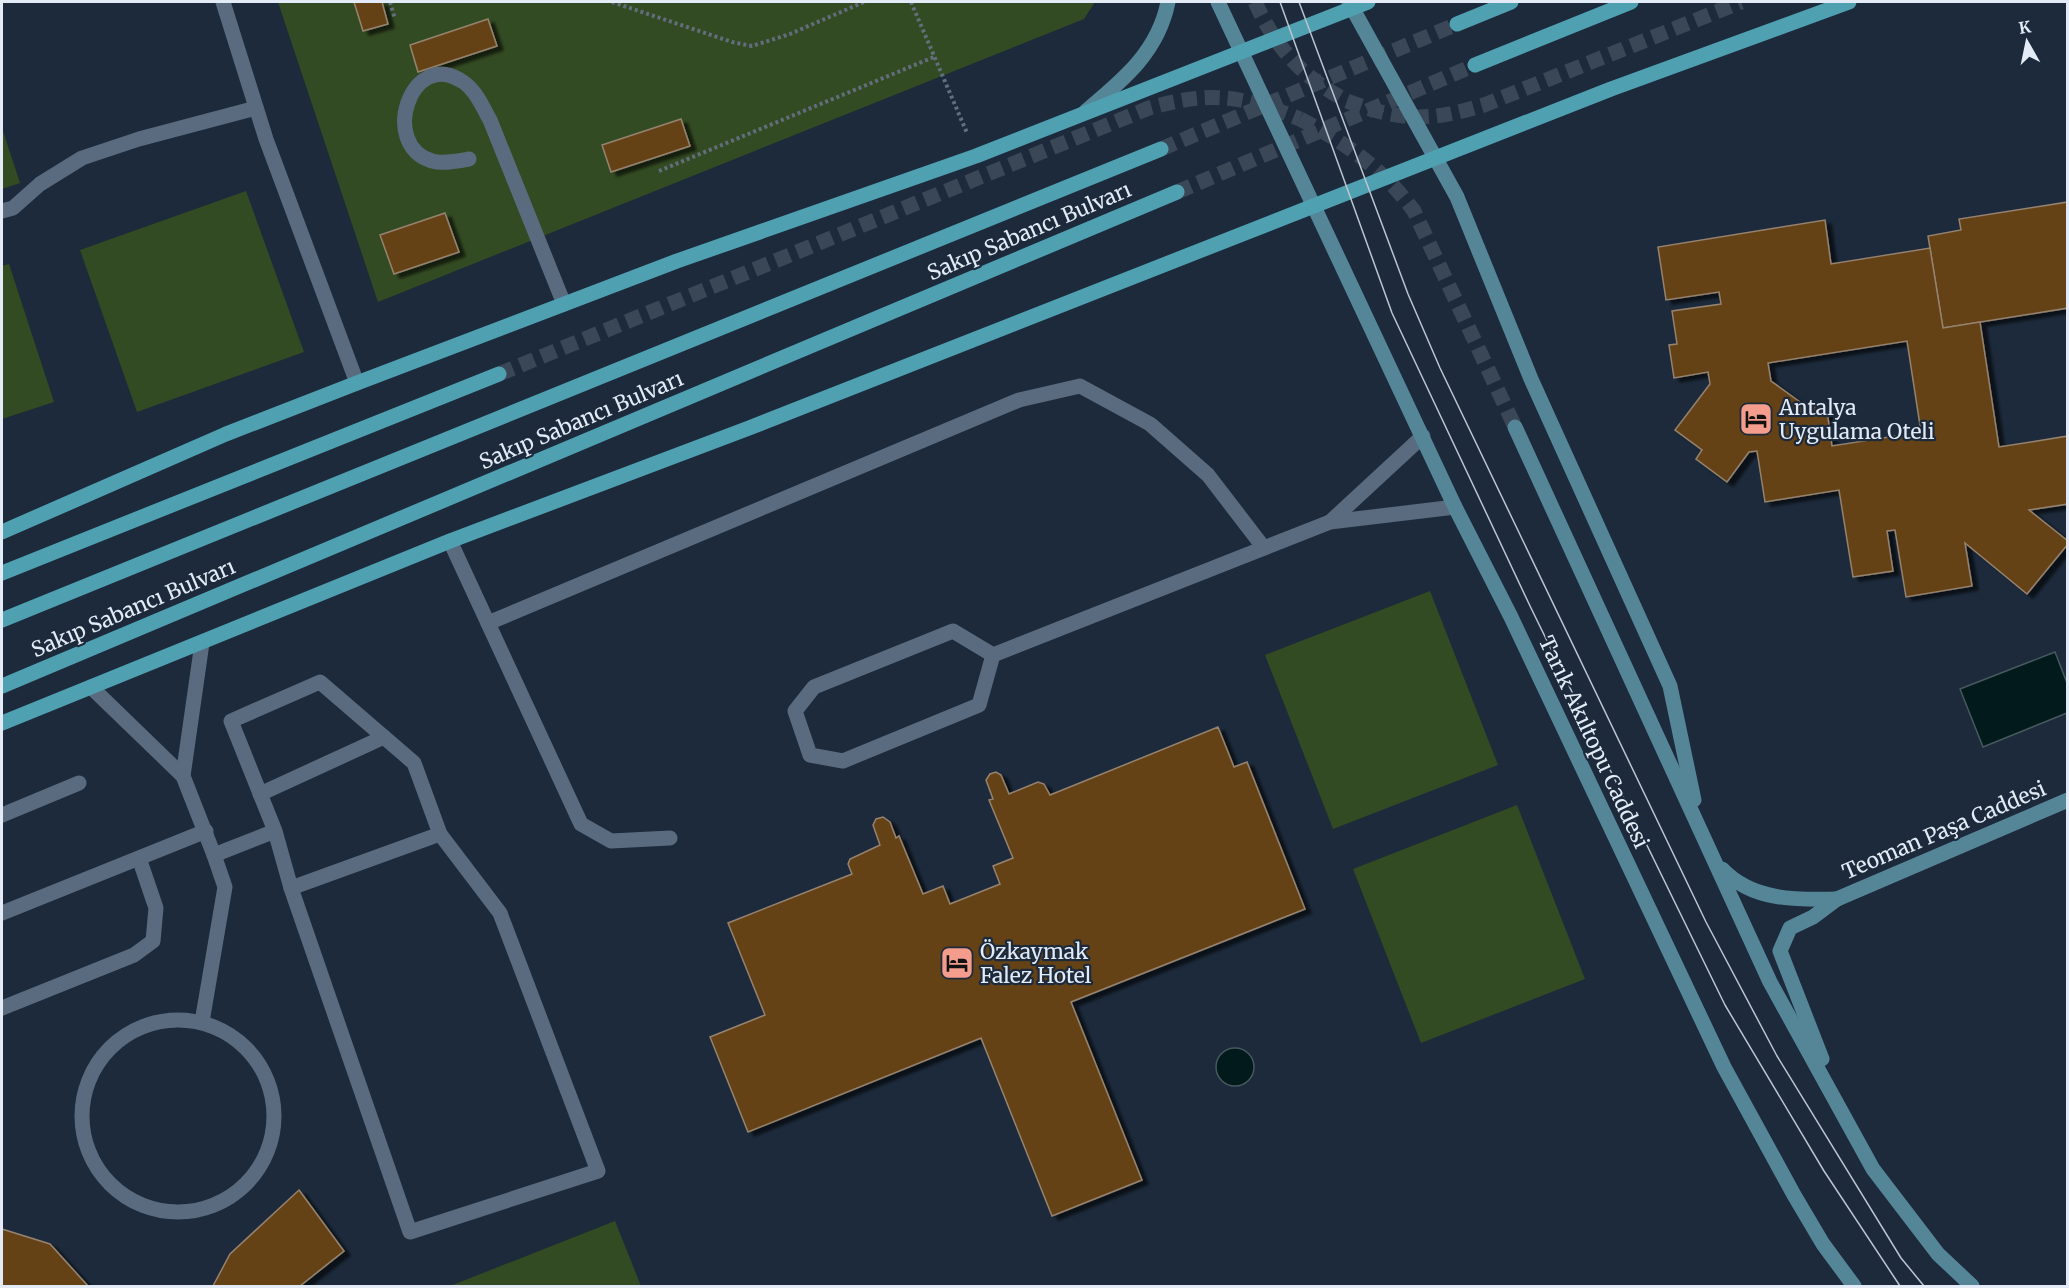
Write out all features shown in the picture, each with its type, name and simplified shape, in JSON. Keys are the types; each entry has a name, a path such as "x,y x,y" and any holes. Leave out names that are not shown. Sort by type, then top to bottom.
{"main road":[{"path":"1080,116 1139,64 1153,45 1165,17 1168,2"},
{"path":"1218,2 1241,53"},
{"path":"2,532 226,434 357,383 564,304 976,156 1241,53 1350,5 1368,2"},
{"path":"1457,24 1511,2"},
{"path":"1475,65 1631,2"},
{"path":"2,723 450,541 749,428 1611,89 1849,2"},
{"path":"1350,5 1462,208 1531,379 1670,686 1699,825"},
{"name":"Tarık Akıltopu Caddesi","path":"1241,53 1455,507 1521,638 1724,1067 1811,1225 1854,1287"},
{"name":"Sakıp Sabancı Bulvarı","path":"2,620 1161,149"},
{"name":"Sakıp Sabancı Bulvarı","path":"2,686 1177,192"},
{"path":"2,573 499,375"},
{"path":"1515,427 1770,982 1873,1168 1938,1254 1972,1287"},
{"name":"Teoman Paşa Caddesi","path":"1837,898 2067,800"},
{"path":"1716,862 1730,877 1762,893 1788,898 1837,898"},
{"path":"1837,898 1813,917 1790,928 1780,951 1845,1117"}],"street":[{"path":"223,2 256,108 357,383"},
{"path":"469,159 434,162 417,154 407,136 404,116 410,94 423,80 447,74 462,81 476,94 490,120 564,304"},
{"path":"2,211 13,208 40,184 82,158 139,139 256,108"},
{"path":"488,622 1019,400 1080,386 1150,424 1208,475 1264,548"},
{"path":"1330,522 1423,436"},
{"path":"993,655 1330,522 1455,507"},
{"path":"450,541 581,824 611,841 670,838"},
{"path":"953,631 993,655 979,705 843,761 810,755 795,711 813,687 953,631"},
{"path":"183,776 202,643"},
{"path":"320,682 414,763 440,834 500,913 598,1171 410,1232 291,888 275,831 260,794 231,721 320,682"},
{"path":"91,687 183,776 206,831 225,887 202,1022"},
{"path":"260,794 384,737"},
{"path":"2,815 79,783"},
{"path":"2,913 206,831"},
{"path":"214,855 275,831"},
{"path":"291,888 440,834"},
{"path":"2,1008 134,955 153,941 156,908 139,858"},
{"path":"164,1020 202,1022 236,1038 261,1066 274,1102 271,1140 255,1174 227,1199 191,1212 153,1210 119,1193 94,1165 81,1130 84,1092 100,1058 128,1033 164,1020"}],"path":[{"path":"390,2 395,19"},
{"path":"612,2 732,42 752,46 790,34 864,2"},
{"path":"911,2 976,156"},
{"path":"659,171 934,57"}],"green space":[{"path":"278,2 1095,2 1084,19 378,302"},
{"path":"2,128 20,183 2,189"},
{"path":"246,191 304,352 137,412 80,250"},
{"path":"9,264 54,402 2,419 2,266"},
{"path":"1430,591 1498,765 1333,829 1265,655"},
{"path":"1517,805 1585,979 1421,1043 1353,869"},
{"path":"615,1221 641,1286 450,1286"}],"shaded area":[{"path":"2055,652 2067,683 2067,713 1983,747 1960,689"},
{"path":"1235,1048 1248,1054 1254,1067 1248,1080 1235,1086 1222,1080 1216,1067 1222,1054"}],"building":[{"path":"354,2 382,2 388,24 363,31"},
{"path":"488,19 497,46 418,72 410,45"},
{"path":"681,119 690,146 611,172 602,145"},
{"path":"2068,202 2068,308 1943,328 1928,236 1961,230 1959,219"},
{"path":"445,213 459,252 394,274 380,235"},
{"name":"Antalya Uygulama Oteli","path":"1825,220 1831,264 1930,248 1943,328 1980,322 1999,447 2068,436 2068,504 2029,510 2068,541 2068,544 2027,594 1965,543 1972,586 1906,597 1895,530 1887,531 1893,571 1853,577 1839,490 1765,502 1757,451 1749,452 1727,482 1696,459 1702,450 1675,430 1710,384 1708,372 1674,378 1669,345 1677,344 1672,311 1721,304 1719,292 1666,300 1658,247","holes":["1907,341 1921,432 1832,446 1826,404 1807,407 1771,381 1768,363"]},
{"name":"Özkaymak Falez Hotel","path":"1218,727 1234,767 1247,762 1305,909 1071,1002 1142,1180 1052,1216 981,1038 748,1132 710,1037 765,1015 728,923 852,874 848,864 850,859 880,845 873,825 876,819 883,817 890,822 896,838 899,836 923,894 943,886 950,904 1000,884 993,866 1013,858 989,800 993,799 986,780 990,774 996,772 1001,775 1009,794 1038,782 1044,784 1050,795"},
{"path":"299,1190 344,1251 300,1286 213,1286 230,1254"},
{"path":"2,1229 50,1244 88,1286 2,1286"}],"tunnel":[{"path":"1255,2 1272,34 1292,60 1317,82 1347,101"},
{"path":"1347,101 1399,116 1430,116 1464,111 1741,2"},
{"path":"1161,149 1457,24"},
{"path":"1177,192 1475,65"},
{"path":"499,374 1149,108 1190,99 1225,98 1260,105 1300,119"},
{"path":"1300,119 1363,158 1390,182 1414,211 1515,427"}],"tram line":[{"path":"1280,2 1392,313 1531,608 1725,1005 1824,1171 1900,1286"},
{"path":"1299,2 1408,294 1440,368 1706,922 1777,1056 1901,1258 1924,1286"}],"place":[{"name":"Antalya Uygulama Oteli","path":"1756,419"},
{"name":"Özkaymak Falez Hotel","path":"957,963"}]}
